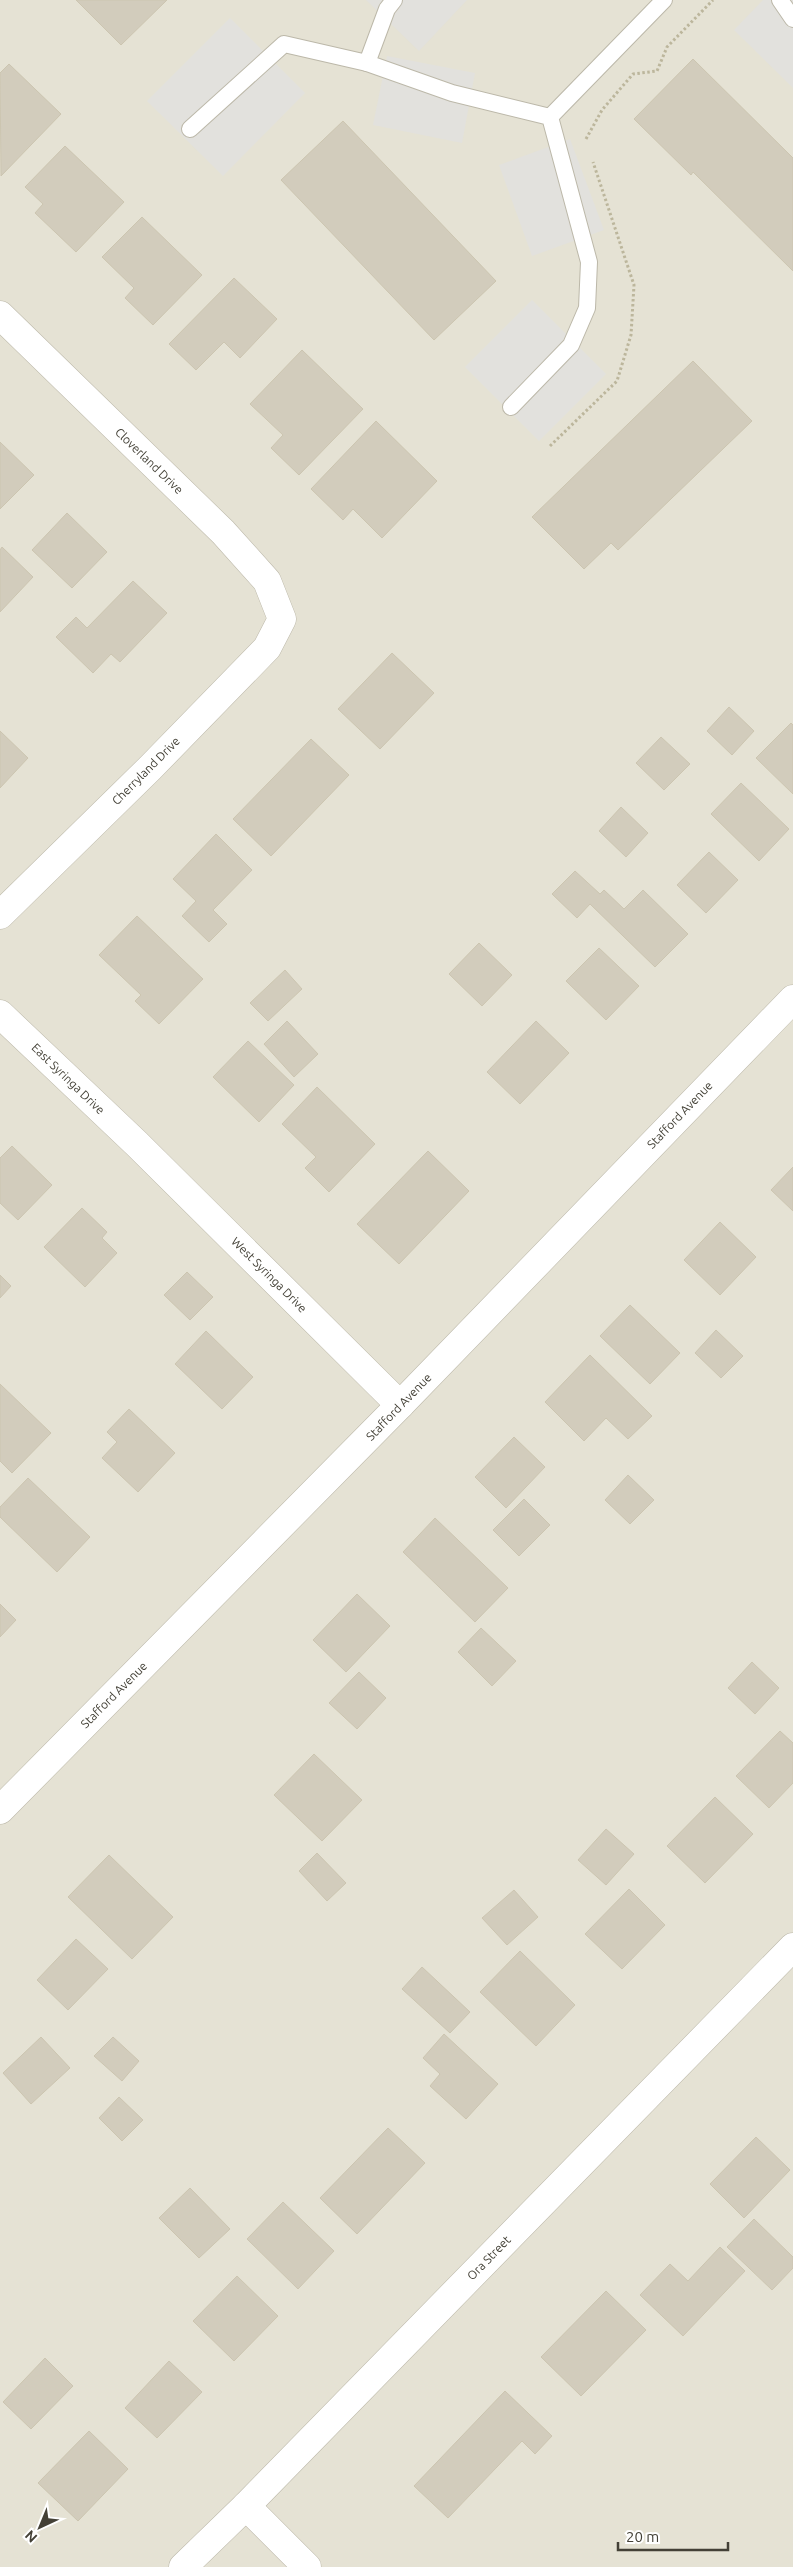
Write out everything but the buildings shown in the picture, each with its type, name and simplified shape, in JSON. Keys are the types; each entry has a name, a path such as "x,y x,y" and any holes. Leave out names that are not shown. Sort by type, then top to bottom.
{"street":[{"name":"Cloverland Drive","path":"0,315 223,532 267,581 282,618"},
{"name":"Cherryland Drive","path":"0,915 150,768 267,648 282,618"},
{"name":"Stafford Avenue","path":"0,1810 400,1406 793,998"},
{"name":"East Syringa Drive","path":"0,1014 137,1144"},
{"name":"West Syringa Drive","path":"137,1144 400,1406"},
{"name":"Ora Street","path":"183,2567 246,2506 793,1947"},
{"path":"246,2506 306,2567"}],"lane":[{"path":"367,63 387,8 394,0"},
{"path":"550,117 664,0"},
{"path":"780,0 793,19"},
{"path":"190,129 284,44 367,63 452,93 550,117"},
{"path":"511,407 572,344 587,308 589,262 550,117"}],"path":[{"path":"588,148 585,139 602,110 634,74 657,71 667,47 713,0"},
{"path":"550,446 617,381 631,335 634,285 592,157"}],"shaded area":[{"path":"0,0 793,0 793,2567 0,2567"},
{"path":"366,0 467,0 419,51"},
{"path":"763,0 793,0 793,88 734,30"},
{"path":"230,18 305,93 223,176 147,101"},
{"path":"387,56 475,73 462,143 373,125"},
{"path":"570,139 604,230 532,256 499,165"},
{"path":"532,300 606,374 539,441 465,367"}]}
